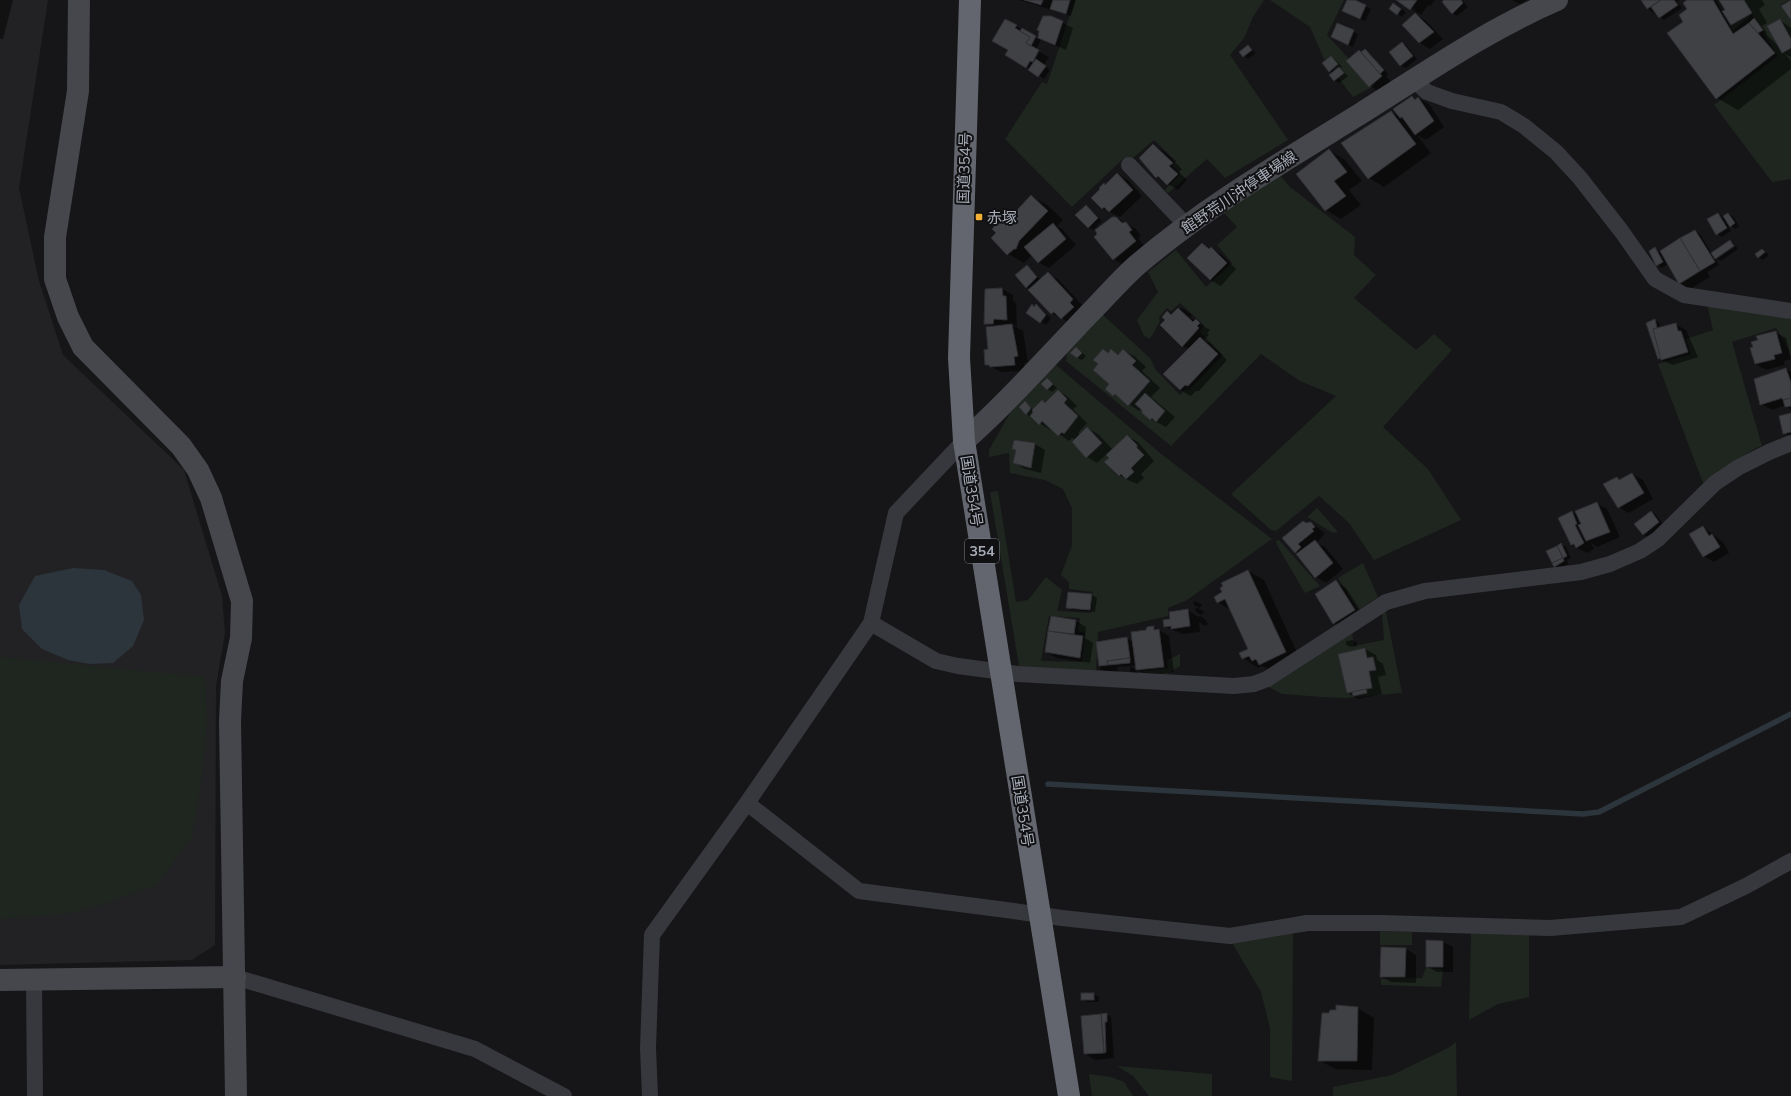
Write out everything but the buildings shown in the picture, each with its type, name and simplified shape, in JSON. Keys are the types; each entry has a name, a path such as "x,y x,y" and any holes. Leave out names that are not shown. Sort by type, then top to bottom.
{"highway":[{"name":"国道354号","path":"970,0 959,358 964,441 1069,1096"}],"street":[{"path":"78,0 78,91 55,237 55,280 68,317 83,347 101,367 181,446 198,470 211,498 242,601 241,638 232,681 230,721 236,1096"},
{"name":"館野荒川沖停車場線","path":"964,441 1011,396 1122,280 1187,226 1269,170 1414,80 1490,34 1533,10 1557,0"},
{"path":"1414,80 1427,92 1452,102 1502,112 1530,130 1556,152 1580,178 1655,278 1672,289 1684,295 1791,311"},
{"path":"1129,165 1187,226"},
{"path":"650,1096 648,1048 652,935 747,803 871,623 896,512 964,441"},
{"path":"871,623 936,661 1018,674 1226,686 1254,684 1267,679 1386,602 1425,591 1582,572 1610,564 1640,551 1658,539 1715,483 1739,467 1791,443"},
{"path":"747,803 859,891 1039,915 1230,936 1307,923 1382,923 1550,928 1681,917 1746,886 1791,861"},
{"path":"0,980 235,977 475,1049 536,1089 564,1096"},
{"path":"34,980 35,1096"}],"shaded area":[{"path":"0,0 48,0 19,188 39,281 63,355 184,470 222,596 225,633 216,686 215,945 192,960 0,965"},
{"path":"1075,0 1264,0 1253,17 1244,38 1230,55 1288,140 1225,178 1207,159 1168,193 1165,190 1180,174 1172,165 1176,161 1154,140 1127,163 1123,159 1072,207 1005,139 1042,82 1047,84"},
{"path":"1270,0 1344,0 1327,35 1374,86 1353,97 1324,59 1310,27"},
{"path":"1716,0 1719,0 1725,10 1723,12 1731,25 1751,14 1744,0 1789,0 1780,5 1791,21 1791,179 1772,182 1714,105 1778,56 1752,14 1733,31"},
{"path":"1280,175 1290,187 1355,237 1354,255 1376,275 1354,298 1416,350 1434,334 1452,350 1383,427 1428,469 1461,520 1374,560 1349,523 1319,496 1276,531 1271,530 1231,494 1336,396 1300,381 1261,354 1171,446 1066,361 1067,353 1103,315 1150,358 1156,370 1180,395 1184,390 1189,390 1223,355 1200,332 1204,325 1180,303 1171,311 1167,308 1159,317 1160,321 1150,339 1144,336 1137,320 1158,292 1148,272 1176,250 1206,287 1232,263 1217,245 1237,227 1224,213","holes":["1103,349 1108,353 1111,349 1118,355 1124,349 1136,361 1132,365 1150,382 1128,406 1115,394 1113,396 1105,389 1109,384 1093,370 1098,364 1093,360","1145,393 1165,411 1156,422 1152,418 1150,420 1135,404"]},
{"path":"1707,304 1791,316 1791,360 1789,350 1776,328 1732,342 1762,446 1756,448 1720,470 1703,483 1658,364 1691,354 1686,339 1713,330"},
{"path":"1056,365 1160,453 1272,539 1187,600 1168,608 1168,616 1098,632 1096,672 1019,666 990,492 998,491 1016,602 1028,600 1046,577 1062,590 1057,611 1091,613 1093,592 1069,589 1069,582 1061,575 1072,545 1072,508 1063,489 1045,480 1010,473 1009,453 989,457 989,450 1010,413","holes":["1058,390 1067,399 1064,403 1078,416 1064,434 1042,421 1038,425 1030,416 1033,412 1032,410 1042,400 1045,403","1087,427 1102,443 1086,458 1072,442","1127,435 1137,445 1131,468 1134,472 1126,479 1121,474 1118,476 1104,463 1109,458 1107,455","1014,440 1035,443 1031,468 1014,463 1016,450 1012,449","1049,616 1080,618 1078,631 1085,633 1082,662 1041,661"]},
{"path":"1317,508 1338,532 1333,533 1307,517"},
{"path":"1279,540 1320,586 1305,593 1278,547 1276,541"},
{"path":"1363,563 1378,597 1358,610 1338,578"},
{"path":"73,568 104,570 132,581 141,595 144,620 133,646 113,663 89,664 68,660 42,649 22,629 19,605 35,576"},
{"path":"1382,611 1386,612 1402,693 1345,698 1322,697 1282,694 1265,685 1352,632 1354,646 1384,640","holes":["1365,648 1367,658 1373,657 1376,669 1369,671 1372,688 1366,689 1366,693 1353,696 1352,692 1347,693 1338,654"]},
{"path":"1180,654 1180,666 1167,674 1137,672 1168,668 1167,660"},
{"path":"0,657 205,677 207,723 202,775 192,836 158,884 105,904 66,914 0,919"},
{"path":"1380,931 1412,932 1412,945 1380,945"},
{"path":"1293,933 1292,1081 1270,1077 1270,1028 1261,992 1231,941"},
{"path":"1471,933 1529,935 1529,997 1498,1004 1469,1020"},
{"path":"1426,968 1443,969 1441,987 1381,985 1381,979 1422,978"},
{"path":"1456,1042 1457,1096 1333,1096 1333,1087 1392,1075 1448,1048"},
{"path":"1117,1066 1212,1074 1212,1096 1149,1096 1133,1076"},
{"path":"1089,1074 1111,1077 1124,1082 1133,1096 1092,1096"}],"waterway":[{"path":"1048,784 1583,814 1599,812 1791,714"}],"place":[{"name":"赤塚","path":"979,217"}]}
